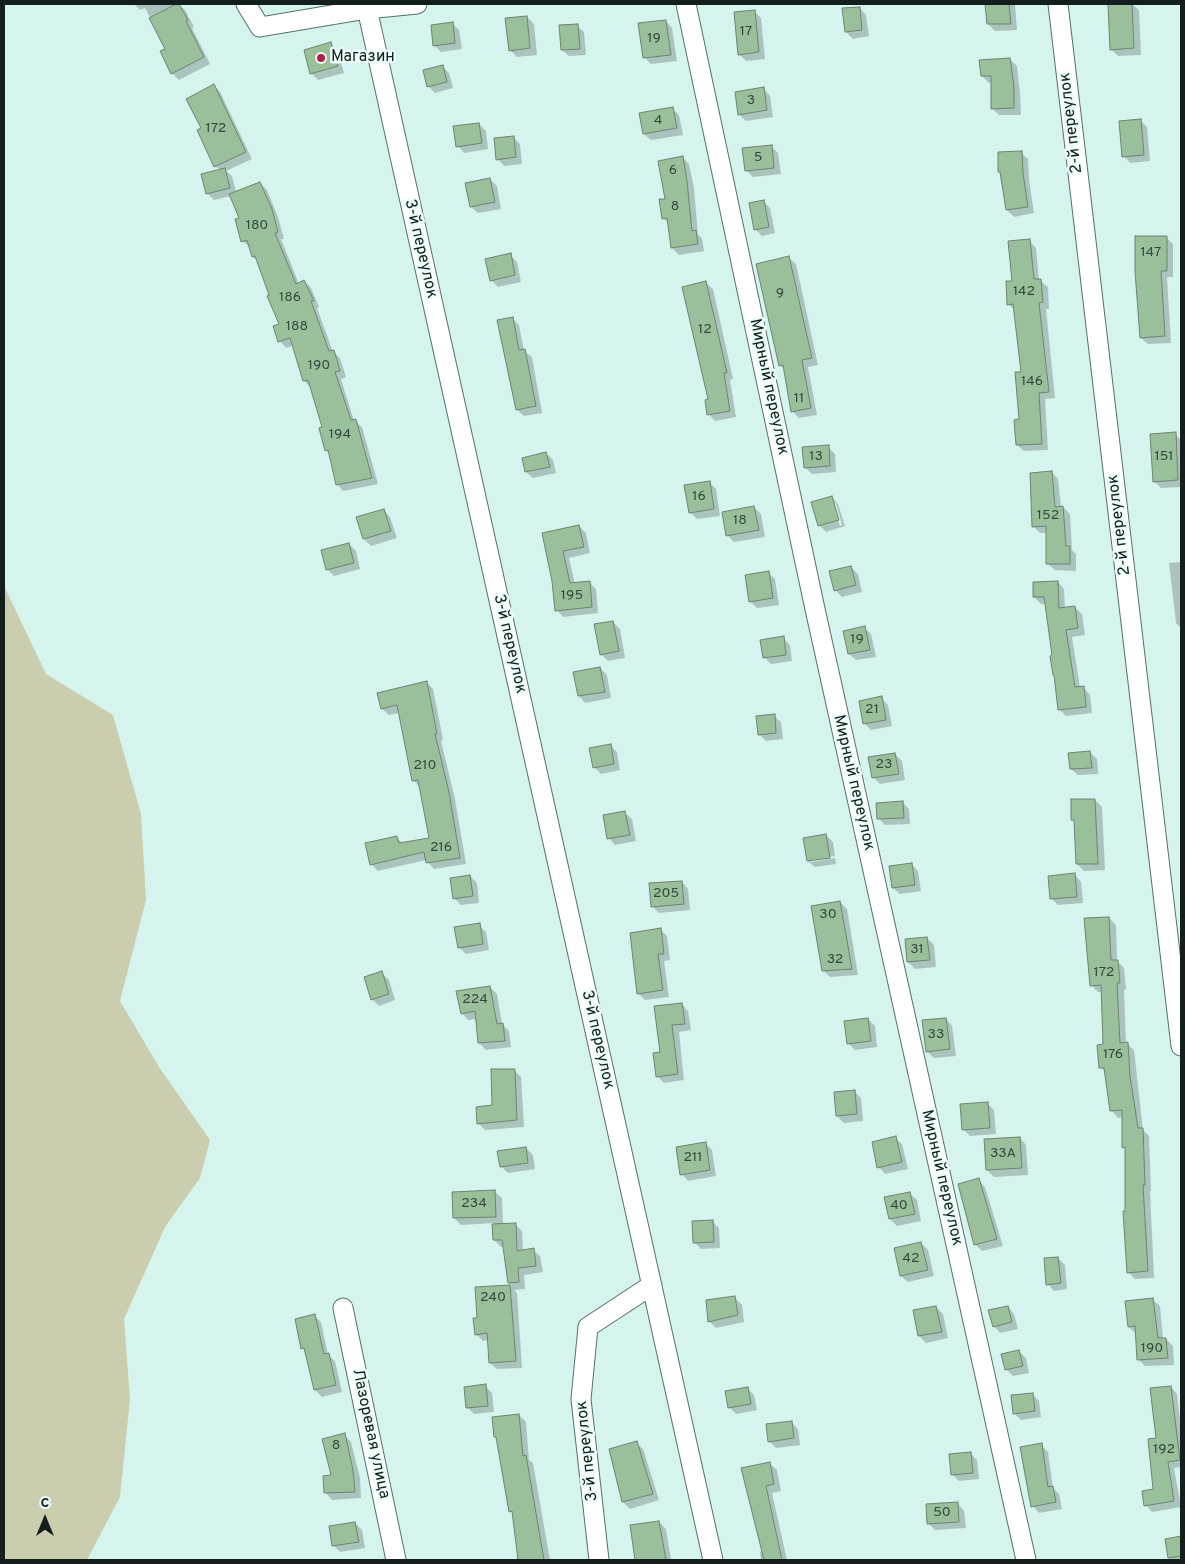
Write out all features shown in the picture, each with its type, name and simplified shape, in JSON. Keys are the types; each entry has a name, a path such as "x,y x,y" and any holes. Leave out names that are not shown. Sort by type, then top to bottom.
{"street":[{"path":"246,4 260,28 366,6 417,4"},
{"name":"Мирный переулок","path":"686,4 815,609 1026,1560"},
{"name":"2-й переулок","path":"1058,4 1181,1046"},
{"name":"3-й переулок","path":"366,6 713,1560"},
{"name":"3-й переулок","path":"599,1560 581,1400 588,1327 652,1285"},
{"name":"Лазоревая улица","path":"343,1308 396,1560"}],"green space":[{"path":"4,586 46,674 113,715 141,814 146,900 120,1001 159,1067 210,1140 200,1178 165,1227 124,1319 130,1400 120,1497 87,1560 4,1560"}],"building":[{"path":"179,4 188,20 186,21 204,57 171,74 160,51 165,49 149,18"},
{"path":"985,4 1009,4 1011,24 987,24"},
{"path":"1108,4 1132,4 1134,48 1110,50"},
{"path":"860,7 862,30 845,32 842,8"},
{"path":"755,10 759,52 738,55 734,12"},
{"path":"527,16 530,48 509,51 505,18"},
{"path":"666,20 671,55 643,58 638,23"},
{"path":"453,22 455,43 433,46 431,25"},
{"path":"578,24 580,49 561,50 559,25"},
{"name":"Магазин","path":"331,42 338,66 310,74 304,50"},
{"path":"1010,58 1014,86 1014,108 991,109 991,76 981,76 979,60"},
{"path":"443,65 447,82 427,87 423,70"},
{"path":"214,84 246,152 214,167 197,130 201,128 186,99"},
{"path":"764,87 767,110 738,115 735,92"},
{"path":"673,107 677,128 643,134 639,113"},
{"path":"1141,119 1144,155 1122,157 1119,121"},
{"path":"479,123 482,143 456,147 453,126"},
{"path":"514,136 516,157 496,160 494,138"},
{"path":"772,145 774,168 745,171 742,148"},
{"path":"1022,151 1028,207 1006,210 1000,172 998,172 998,152"},
{"path":"683,156 692,231 696,230 698,244 671,248 667,218 662,219 659,199 665,199 658,161"},
{"path":"225,168 230,188 206,194 201,174"},
{"path":"490,178 495,202 470,207 465,183"},
{"path":"260,182 272,209 278,232 275,233 296,284 304,280 314,301 311,301 329,351 334,350 340,371 335,372 351,420 356,419 372,478 336,485 328,450 325,451 319,428 322,427 308,380 303,381 290,338 278,342 273,326 279,324 267,296 269,295 255,256 252,257 247,240 241,242 235,219 239,218 229,194"},
{"path":"764,200 769,227 754,230 749,203"},
{"path":"1135,236 1167,236 1167,271 1161,271 1165,336 1140,338 1135,271"},
{"path":"1030,239 1034,279 1041,279 1043,302 1039,303 1049,392 1039,393 1042,444 1016,445 1014,420 1019,419 1015,372 1021,372 1013,304 1007,305 1006,281 1012,281 1008,241"},
{"path":"511,253 515,275 490,281 485,259"},
{"path":"789,256 812,358 802,360 811,408 791,412 783,365 779,366 756,264"},
{"path":"706,281 727,373 724,373 730,411 707,415 705,400 708,399 682,287"},
{"path":"513,317 519,350 525,349 536,406 516,410 497,320"},
{"path":"1176,432 1178,480 1153,482 1150,434"},
{"path":"829,445 830,466 804,468 802,447"},
{"path":"546,452 550,467 525,472 522,458"},
{"path":"1052,471 1055,507 1063,506 1066,546 1070,546 1070,564 1046,564 1046,526 1032,527 1030,473"},
{"path":"710,481 714,509 689,513 684,485"},
{"path":"832,496 839,520 818,526 811,502"},
{"path":"754,506 759,530 726,536 722,512"},
{"path":"384,509 391,531 363,539 356,517"},
{"path":"579,525 584,547 563,551 570,583 590,581 592,607 555,611 552,581 542,533"},
{"path":"349,543 354,563 326,570 321,550"},
{"path":"851,566 856,585 834,591 829,571"},
{"path":"769,571 773,598 749,602 745,575"},
{"path":"1058,581 1059,608 1075,606 1078,628 1066,630 1075,687 1084,686 1086,707 1058,710 1044,597 1033,597 1033,582"},
{"path":"613,621 619,651 600,655 594,624"},
{"path":"865,626 870,650 848,654 843,631"},
{"path":"784,636 786,655 763,658 760,640"},
{"path":"600,667 605,692 578,696 573,672"},
{"path":"427,681 437,734 435,734 449,792 460,858 426,863 424,852 370,865 365,843 397,836 399,843 429,838 418,780 412,781 397,705 381,709 377,693"},
{"path":"882,696 886,720 863,724 859,701"},
{"path":"775,714 776,733 758,735 756,716"},
{"path":"611,744 614,764 593,768 589,748"},
{"path":"1090,751 1092,768 1070,769 1068,753"},
{"path":"895,753 899,774 872,778 868,757"},
{"path":"1071,799 1095,799 1098,864 1076,864 1074,820 1071,820"},
{"path":"903,801 904,818 877,819 876,803"},
{"path":"625,811 630,835 607,839 603,815"},
{"path":"826,834 830,858 807,861 803,838"},
{"path":"912,863 915,885 892,888 889,866"},
{"path":"1075,873 1077,897 1050,899 1048,876"},
{"path":"470,875 473,896 453,899 450,878"},
{"path":"682,881 684,904 651,907 649,883"},
{"path":"840,901 852,969 822,971 811,906"},
{"path":"1109,917 1111,960 1118,960 1120,983 1117,983 1120,1043 1128,1042 1130,1076 1138,1128 1143,1128 1145,1185 1143,1185 1148,1271 1127,1273 1123,1211 1125,1211 1125,1147 1122,1148 1122,1110 1110,1111 1104,1068 1099,1068 1097,1045 1103,1044 1101,985 1090,986 1084,918"},
{"path":"480,923 483,944 458,948 454,927"},
{"path":"661,928 664,954 658,954 663,990 637,994 630,933"},
{"path":"927,937 930,960 907,962 905,939"},
{"path":"382,971 389,994 371,1000 364,977"},
{"path":"490,986 497,1024 503,1023 505,1041 478,1043 475,1011 461,1014 456,991"},
{"path":"682,1003 685,1024 672,1025 678,1074 656,1077 653,1053 660,1052 654,1006"},
{"path":"868,1018 871,1041 847,1044 844,1021"},
{"path":"946,1018 950,1049 926,1052 922,1020"},
{"path":"491,1069 515,1069 517,1120 477,1124 476,1107 492,1105"},
{"path":"855,1090 857,1114 836,1116 834,1092"},
{"path":"988,1102 990,1128 962,1130 960,1104"},
{"path":"896,1136 902,1162 877,1168 872,1142"},
{"path":"1020,1137 1022,1168 986,1170 984,1139"},
{"path":"706,1142 710,1170 680,1175 676,1147"},
{"path":"526,1147 528,1163 500,1167 497,1151"},
{"path":"979,1178 997,1239 974,1245 958,1184"},
{"path":"495,1190 496,1217 453,1218 452,1192"},
{"path":"910,1192 915,1214 889,1219 884,1197"},
{"path":"713,1220 714,1242 693,1243 692,1221"},
{"path":"516,1223 517,1251 534,1248 536,1266 518,1268 519,1282 508,1283 502,1240 493,1240 492,1224"},
{"path":"921,1242 928,1270 900,1276 894,1248"},
{"path":"1058,1257 1061,1283 1046,1285 1044,1258"},
{"path":"510,1285 516,1361 489,1363 487,1333 475,1335 473,1318 477,1318 475,1287"},
{"path":"735,1296 738,1315 708,1322 706,1300"},
{"path":"1153,1298 1158,1338 1166,1338 1168,1358 1137,1360 1135,1326 1128,1327 1125,1301"},
{"path":"936,1306 942,1332 918,1336 913,1310"},
{"path":"1008,1306 1012,1322 993,1327 988,1310"},
{"path":"315,1314 324,1354 329,1353 336,1385 314,1390 304,1348 301,1349 295,1319"},
{"path":"1019,1350 1023,1366 1005,1370 1001,1354"},
{"path":"486,1384 488,1406 466,1408 464,1387"},
{"path":"1171,1386 1180,1460 1168,1462 1174,1501 1144,1506 1142,1491 1153,1489 1148,1439 1156,1438 1150,1388"},
{"path":"748,1387 751,1404 728,1408 725,1391"},
{"path":"1033,1393 1035,1411 1013,1414 1011,1395"},
{"path":"519,1414 523,1456 526,1455 544,1560 518,1560 512,1511 509,1512 496,1437 494,1437 492,1417"},
{"path":"792,1421 794,1438 768,1442 766,1424"},
{"path":"345,1433 353,1470 355,1492 324,1493 323,1476 331,1475 322,1439"},
{"path":"637,1441 653,1494 622,1502 609,1449"},
{"path":"1042,1443 1048,1487 1053,1486 1056,1502 1031,1507 1020,1447"},
{"path":"971,1452 973,1473 951,1475 949,1454"},
{"path":"770,1462 774,1484 766,1486 782,1560 764,1560 741,1468"},
{"path":"958,1502 959,1522 927,1524 926,1504"},
{"path":"659,1521 666,1560 635,1560 630,1525"},
{"path":"355,1522 359,1542 332,1546 329,1526"},
{"path":"1181,1536 1181,1556 1168,1558 1165,1539"}],"place":[{"name":"Магазин","path":"321,58"}]}
